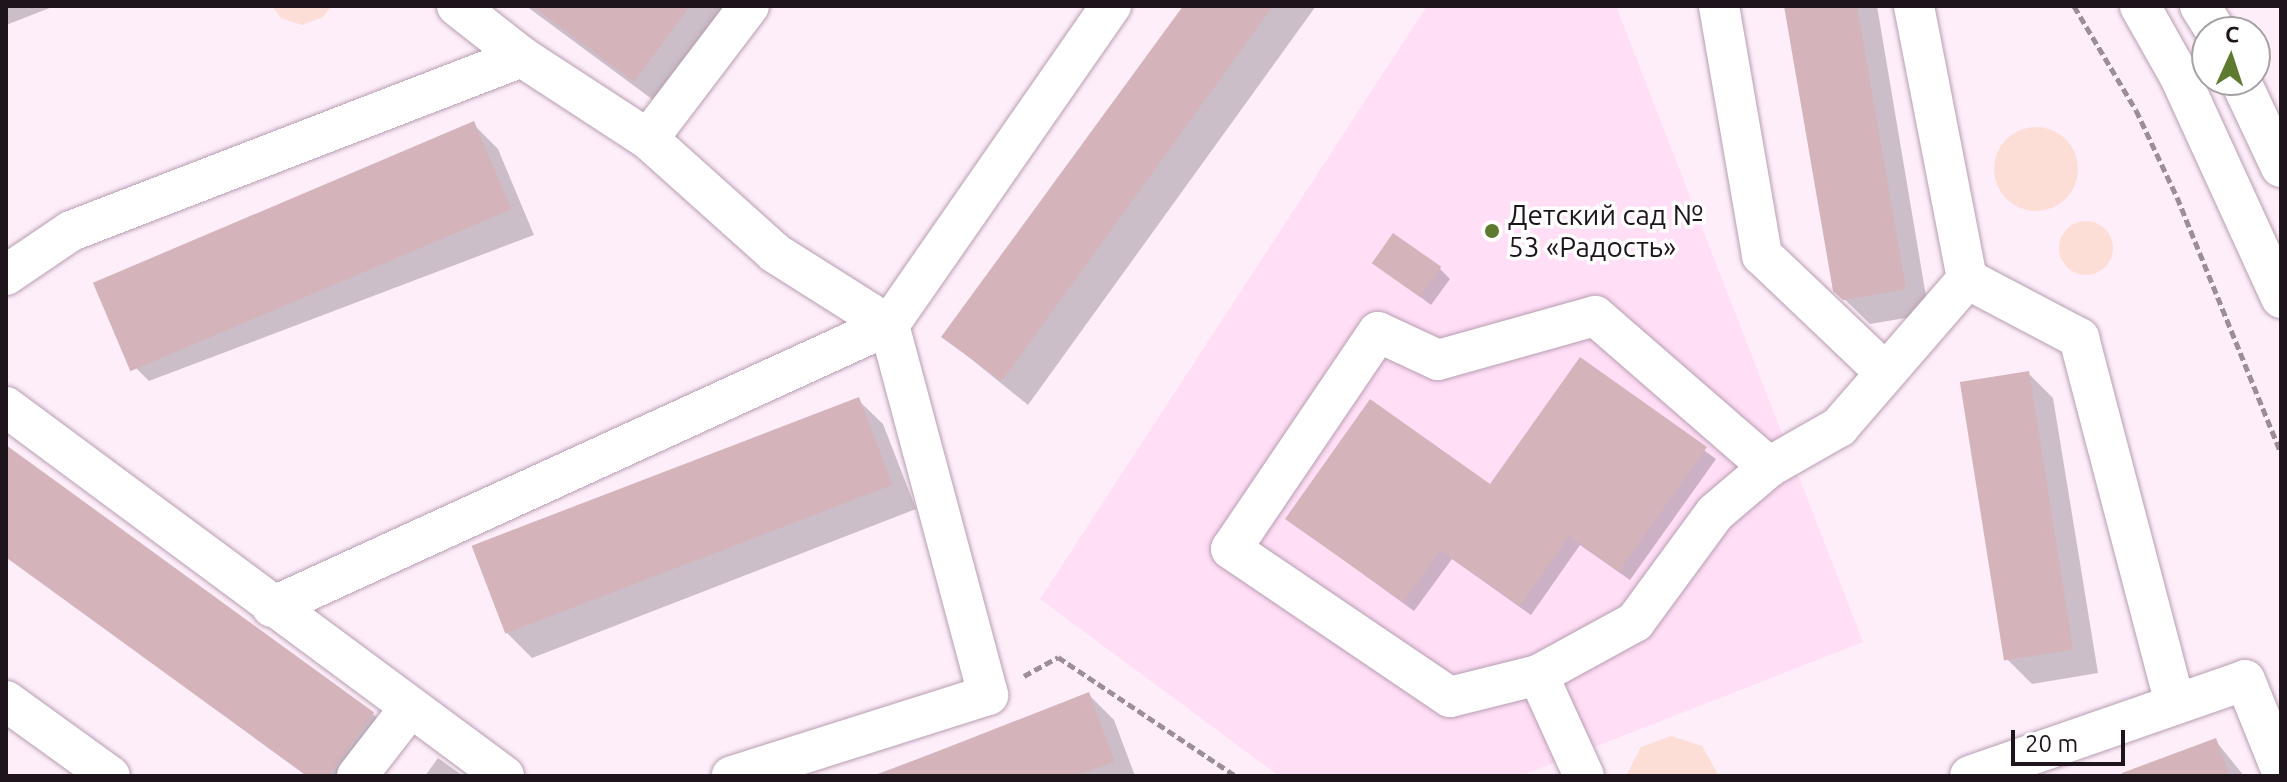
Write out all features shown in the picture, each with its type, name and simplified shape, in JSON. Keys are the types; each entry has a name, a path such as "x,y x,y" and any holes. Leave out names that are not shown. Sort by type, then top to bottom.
{"street":[{"path":"457,6 522,57 648,139 775,253 889,325 988,695 732,776"},
{"path":"648,139 749,6"},
{"path":"272,607 889,325 1111,6"},
{"path":"1719,6 1762,255 1884,371"},
{"path":"1914,6 1967,279"},
{"path":"2140,6 2180,77 2281,298"},
{"path":"6,275 71,231 522,57"},
{"path":"2248,96 2281,167"},
{"path":"1769,467 1595,316 1438,360 1378,332 1231,549 1450,697 1538,675 1635,622 1715,513 1769,467 1839,427 1884,371 1967,279"},
{"path":"1967,279 2079,338 2174,701"},
{"path":"6,407 409,709 504,776"},
{"path":"1538,675 1584,776"},
{"path":"1970,776 2174,701 2245,680 2281,769"},
{"path":"6,701 110,776"},
{"path":"357,776 409,709"}],"path":[{"path":"2074,6 2136,110 2177,197 2281,453"},
{"path":"988,695 1058,657 1236,776"}],"shaded area":[{"path":"272,6 332,6 323,17 302,25 281,18"},
{"name":"Детский сад № 53 «Радость»","path":"1427,6 1616,6 1863,642 1520,776 1279,776 1040,599"},
{"path":"2036,127 2052,130 2066,139 2075,153 2078,169 2075,185 2066,199 2052,208 2036,211 2020,208 2006,199 1997,185 1994,169 1997,153 2006,139 2020,130"},
{"path":"2086,221 2105,229 2113,248 2105,267 2086,275 2067,267 2059,248 2067,229"},
{"path":"1671,736 1702,746 1719,776 1626,776 1641,747"}],"building":[{"path":"532,6 690,6 634,82"},
{"path":"1183,6 1273,6 1002,381 941,337"},
{"path":"1784,6 1857,6 1906,289 1843,300 1833,291"},
{"path":"474,121 512,209 130,371 93,283"},
{"path":"1393,233 1441,267 1420,297 1372,263"},
{"path":"1580,357 1707,447 1619,571 1569,536 1520,606 1441,550 1403,602 1285,519 1370,399 1490,484"},
{"path":"2029,371 2073,650 2004,660 1960,382"},
{"path":"859,397 893,485 505,633 472,546"},
{"path":"6,445 374,712 328,776 307,776 6,557"},
{"path":"1089,692 1115,762 1075,776 875,776"},
{"path":"2216,738 2230,776 2122,776 2122,773"}],"place":[{"name":"Детский сад № 53 «Радость»","path":"1492,231"}]}
